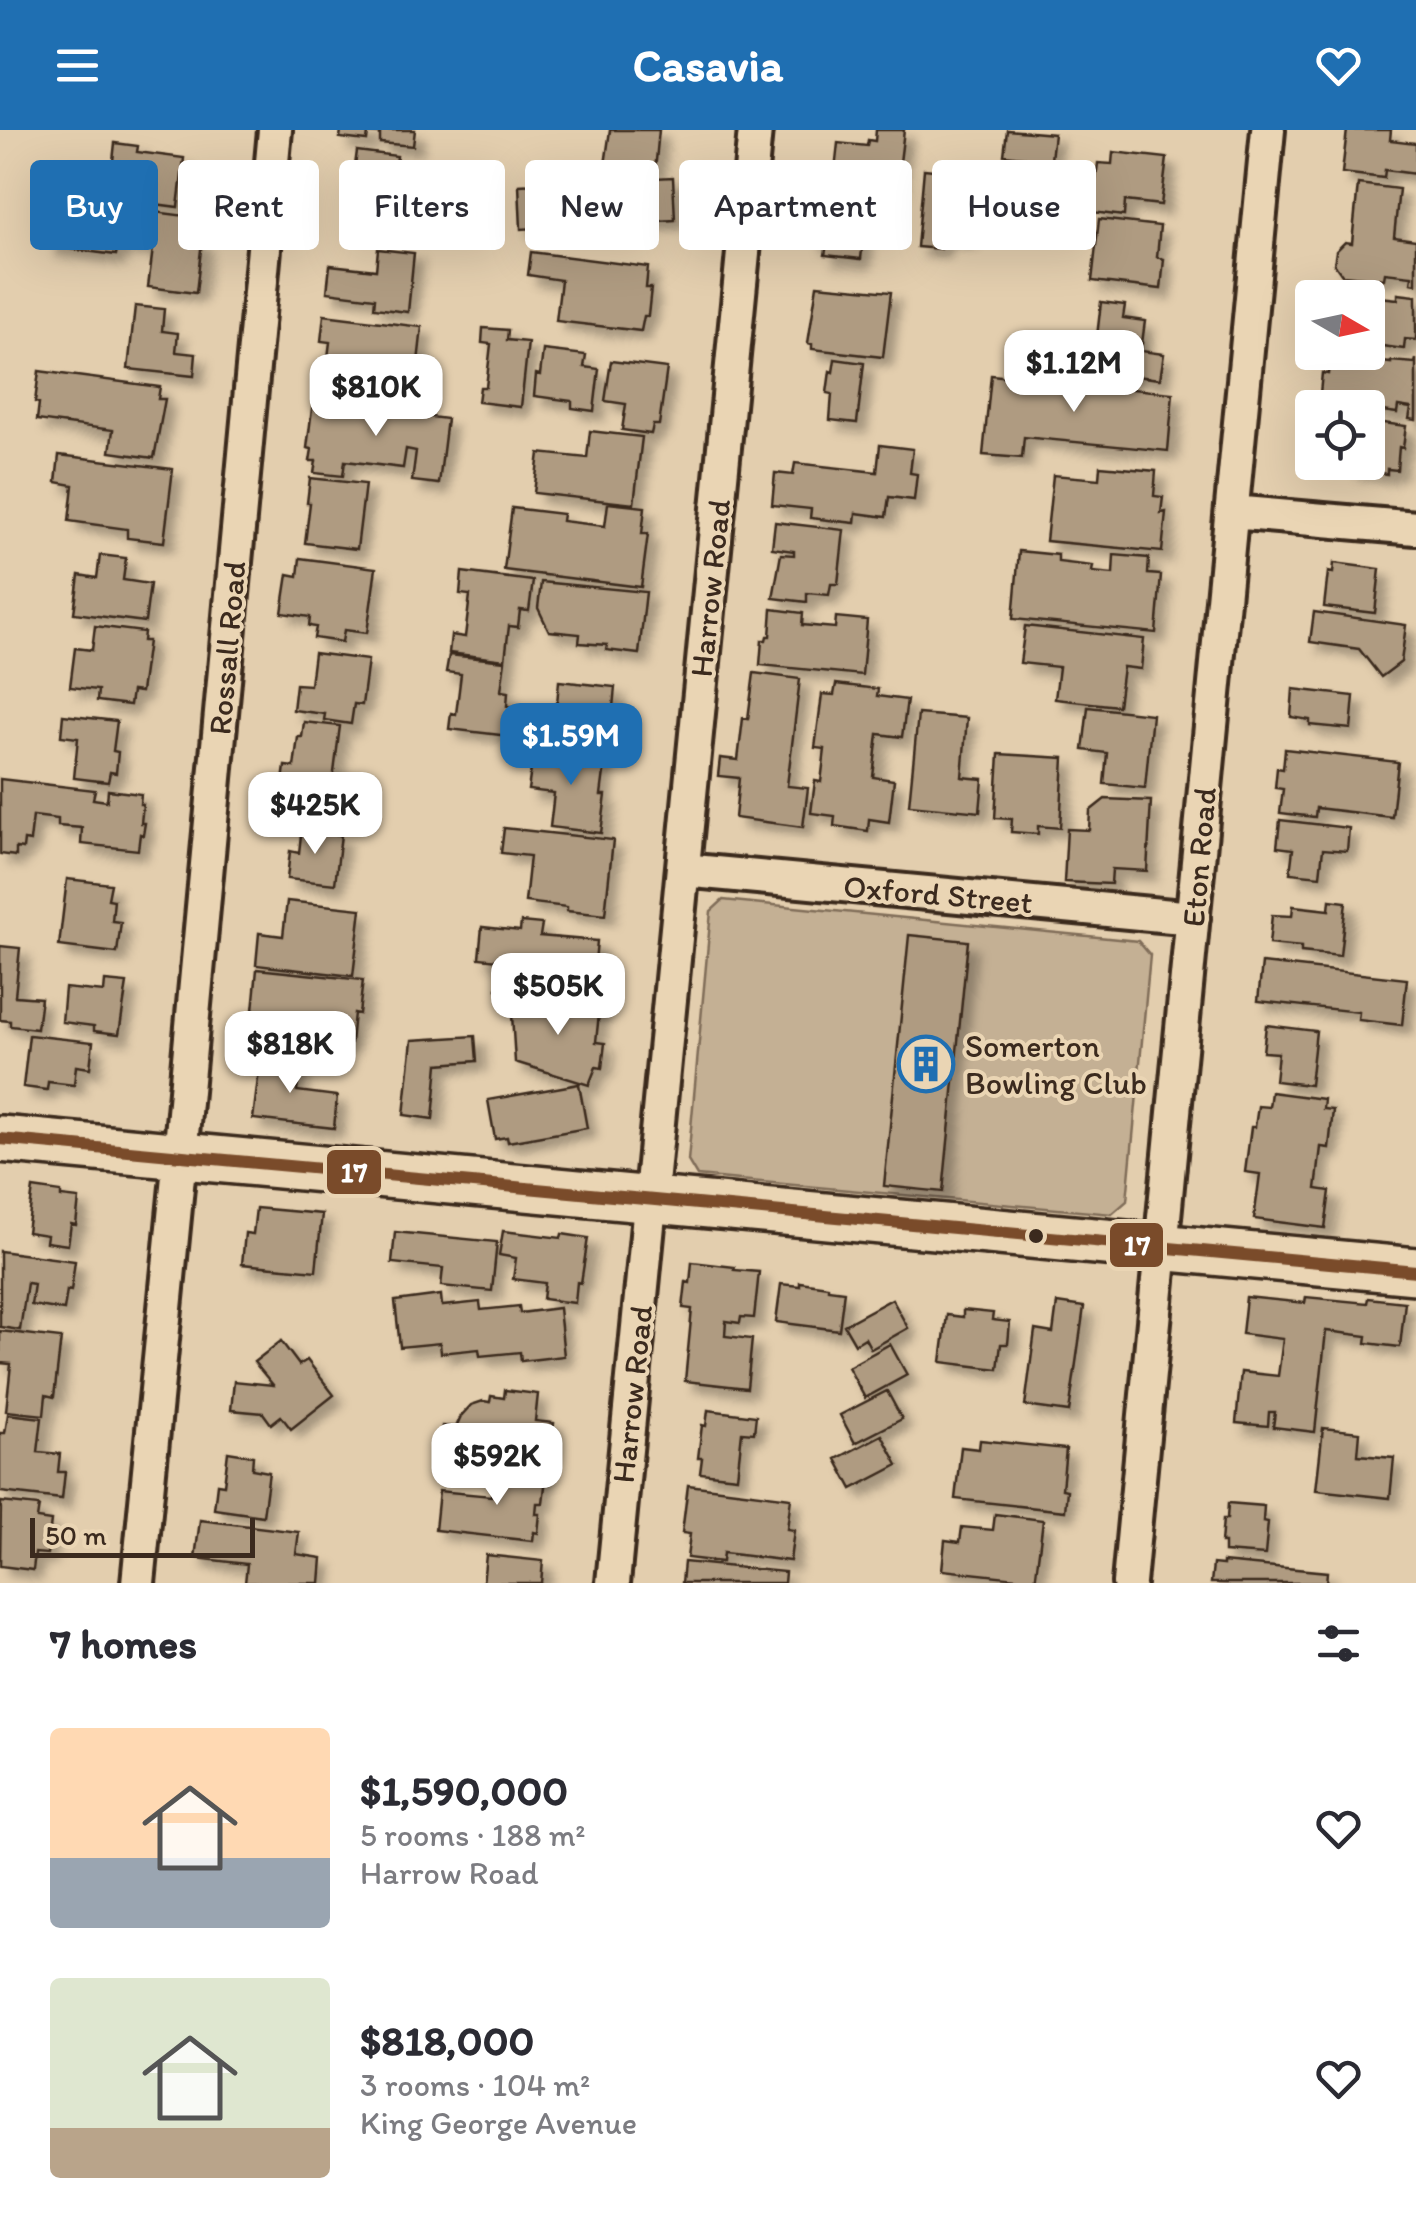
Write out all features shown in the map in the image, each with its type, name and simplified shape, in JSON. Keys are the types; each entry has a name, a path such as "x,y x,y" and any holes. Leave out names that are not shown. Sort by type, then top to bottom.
{"street":[{"name":"Rossall Road","path":"138,1583 275,130"},
{"name":"Harrow Road","path":"613,1583 755,130"},
{"name":"Eton Road","path":"1130,1583 1268,130"},
{"path":"1232,512 1416,528"},
{"name":"Oxford Street","path":"683,870 1193,918"},
{"path":"0,1139 1416,1271"}],"shaded area":[{"path":"723,900 1138,941 1150,955 1127,1201 1112,1214 697,1176 688,1161 711,911"}],"building":[{"path":"341,130 415,130 413,146 380,143 380,134 368,133 367,141 340,138"},
{"path":"610,130 659,130 656,160 606,160"},
{"path":"876,130 904,130 900,160 836,160 838,143 867,146 868,140 875,141"},
{"path":"1007,130 1054,134 1051,160 1004,155"},
{"path":"1347,130 1391,130 1390,140 1416,143 1416,174 1385,170 1384,178 1342,173"},
{"path":"115,143 138,146 137,152 184,158 178,160 178,207 158,204 158,160 113,160"},
{"path":"357,151 397,156 396,160 356,160"},
{"path":"1113,152 1167,158 1161,205 1125,201 1124,216 1096,212 1098,163 1112,164"},
{"path":"924,169 932,170 932,248 917,247"},
{"path":"673,177 675,220 659,221 659,178"},
{"path":"1358,184 1399,189 1394,237 1416,240 1416,284 1411,283 1412,276 1385,273 1384,279 1342,275 1334,264 1336,251 1345,242 1352,243"},
{"path":"519,185 525,185 525,229 521,229"},
{"path":"158,212 178,215 178,250 201,250 196,293 148,287 153,250 158,250"},
{"path":"1099,219 1160,226 1157,257 1164,259 1161,289 1092,281"},
{"path":"78,250 117,250 116,255"},
{"path":"378,250 414,253 408,312 374,308 375,298 327,292 330,265 376,270"},
{"path":"826,250 862,250 861,259 825,255"},
{"path":"531,252 648,267 648,316 644,316 641,331 556,321 561,280 528,275"},
{"path":"817,285 891,292 883,357 812,349 808,343"},
{"path":"1398,294 1416,296 1416,340 1405,339 1404,349 1385,346 1385,298 1398,299"},
{"path":"1101,302 1125,305 1123,318 1145,321 1141,351 1164,354 1160,379 1093,371"},
{"path":"135,306 164,309 162,331 178,333 176,352 196,354 194,376 128,369"},
{"path":"324,315 422,327 415,389 332,378 333,366 327,365 330,342 321,341"},
{"path":"483,328 508,330 507,340 528,342 521,407 478,402 480,387 486,387 491,344 482,343"},
{"path":"543,350 586,355 584,367 599,369 594,411 572,408 572,401 534,396"},
{"path":"835,359 864,363 857,423 830,420 832,394 827,393"},
{"path":"1416,359 1416,420 1409,419 1411,408 1398,406 1397,413 1385,411 1385,390 1320,390 1322,373 1328,374 1328,370 1385,370 1385,362 1415,363"},
{"path":"611,361 667,368 659,425 653,425 651,434 622,430 626,404 605,401"},
{"path":"39,371 160,387 158,399 165,399 154,458 110,452 113,430 37,420"},
{"path":"991,375 1173,393 1168,451 1024,437 1022,458 983,455"},
{"path":"313,401 377,409 378,402 416,407 415,415 447,419 439,484 412,481 416,451 406,449 403,468 345,461 343,476 314,473 316,461 310,461 312,449 307,448"},
{"path":"1385,423 1406,426 1397,470 1387,469 1387,474"},
{"path":"590,431 642,437 634,504 534,493 539,453 587,458"},
{"path":"880,445 913,449 910,473 917,474 914,500 889,497 886,517 856,513 855,523 810,518 811,509 772,505 775,473 793,475 795,463 877,472"},
{"path":"59,455 173,469 164,542 127,538 127,529 69,521 73,485 56,482"},
{"path":"1100,466 1156,471 1154,496 1163,497 1161,513 1166,512 1162,552 1046,541 1053,475 1099,479"},
{"path":"310,478 365,484 357,549 305,543"},
{"path":"608,503 645,507 642,534 648,534 641,587 504,570 512,508 563,514 562,521 605,526"},
{"path":"775,522 844,530 838,584 831,584 829,595 807,593 807,602 773,598 781,554 794,555 794,551 772,548"},
{"path":"1019,551 1058,555 1058,562 1093,566 1092,572 1113,574 1114,555 1149,558 1148,574 1161,575 1156,633 1013,619"},
{"path":"100,555 126,558 123,580 150,584 145,622 74,613 79,575 97,578"},
{"path":"300,558 376,568 367,633 344,630 342,642 314,638 316,627 309,626 310,617 282,613 288,574 298,576"},
{"path":"1334,563 1380,569 1375,613 1324,607 1328,572 1333,573"},
{"path":"462,572 533,581 529,611 520,610 518,627 509,626 505,660 449,653 451,635 465,637 470,595 460,594"},
{"path":"541,582 646,592 639,654 606,650 607,645 579,643 580,634 549,631 538,608"},
{"path":"772,609 803,613 802,625 835,628 836,617 867,620 862,675 760,665 762,640 770,636"},
{"path":"1314,612 1406,625 1401,662 1381,677 1359,649 1310,642"},
{"path":"95,626 144,632 143,641 148,641 141,692 132,691 130,705 97,701 98,690 70,687 75,648 92,650"},
{"path":"1025,626 1144,639 1141,669 1123,667 1118,706 1055,699 1059,667 1020,663"},
{"path":"314,653 368,660 362,705 354,704 351,724 324,720 325,714 293,710 296,684 310,685"},
{"path":"449,655 505,661 501,691 508,692 507,706 521,708 518,737 449,729 451,713 456,714 461,674 446,672"},
{"path":"754,673 800,679 787,786 808,788 803,827 735,818 739,778 718,776 720,758 738,760"},
{"path":"559,681 615,687 610,738 605,738 604,748 576,745 577,730 555,727"},
{"path":"836,684 878,689 877,696 907,700 902,737 878,734 873,777 894,780 889,822 869,819 868,831 834,826 835,816 811,813 815,781 821,782 825,749 815,748 822,694 834,695"},
{"path":"1293,689 1354,696 1351,729 1310,725 1310,720 1291,717"},
{"path":"1088,707 1152,714 1145,788 1104,784 1107,753 1083,750"},
{"path":"918,714 967,718 962,777 983,779 980,812 909,805"},
{"path":"63,715 117,721 113,751 118,752 116,773 110,772 108,782 74,778 78,738 61,736"},
{"path":"304,722 340,726 330,804 281,798 285,766 294,767"},
{"path":"534,748 606,757 601,833 550,827 554,793 528,790"},
{"path":"1285,749 1398,762 1392,817 1316,808 1315,817 1280,813 1283,789 1275,788 1277,768 1283,769"},
{"path":"999,754 1064,758 1060,828 1038,826 1038,834 1011,832 1012,819 995,818"},
{"path":"0,779 95,790 93,799 107,801 108,790 141,794 141,823 145,823 138,850 81,844 82,828 58,826 58,819 33,816 30,841 24,840 23,849 16,848 16,856 0,854"},
{"path":"1105,799 1151,801 1147,871 1112,869 1111,884 1064,882 1067,829 1089,830 1090,811"},
{"path":"1280,820 1349,828 1347,851 1323,849 1320,876 1290,873 1293,849 1277,847"},
{"path":"302,826 341,835 335,884 287,879 290,851 299,853"},
{"path":"504,828 613,840 605,915 525,902 530,856 501,853"},
{"path":"67,879 111,884 108,899 114,900 112,921 121,922 117,953 59,946"},
{"path":"1330,900 1346,902 1340,956 1269,944 1272,915 1292,916 1293,906 1329,910"},
{"path":"287,901 361,909 353,976 256,965 259,933 283,936"},
{"path":"521,922 542,924 540,936 597,941 592,993 539,987 538,993 497,989 499,960 479,958 482,927 520,931"},
{"name":"Somerton Bowling Club","path":"909,935 968,941 943,1192 884,1186"},
{"path":"0,946 20,948 15,996 41,998 37,1029 10,1026 10,1021 0,1020"},
{"path":"1262,963 1407,979 1402,1025 1358,1020 1359,1012 1258,1001"},
{"path":"257,969 363,980 351,1043 323,1041 322,1048 291,1045 291,1050 255,1046 259,1011 253,1010"},
{"path":"105,981 127,983 119,1034 62,1022 65,988 104,992"},
{"path":"511,999 553,1005 554,999 600,1004 596,1042 605,1043 602,1068 596,1067 589,1085 515,1062"},
{"path":"1266,1025 1316,1031 1310,1085 1275,1081 1278,1053 1263,1052"},
{"path":"29,1035 93,1042 90,1068 76,1066 74,1085 48,1082 47,1090 23,1087"},
{"path":"475,1036 477,1061 438,1064 433,1119 404,1115 412,1040"},
{"path":"261,1054 301,1058 297,1091 337,1096 334,1128 253,1119"},
{"path":"579,1084 587,1128 508,1142 507,1137 495,1139 488,1100"},
{"path":"1271,1092 1324,1099 1323,1109 1333,1110 1329,1148 1321,1147 1316,1189 1330,1191 1325,1228 1254,1219 1260,1174 1245,1172 1251,1127 1255,1127 1258,1106 1269,1107"},
{"path":"33,1188 79,1199 76,1225 71,1224 68,1245 46,1242 47,1235 27,1232"},
{"path":"256,1208 322,1214 316,1271 242,1264 245,1233 253,1234"},
{"path":"503,1231 588,1238 575,1303 543,1299 545,1283 513,1279 516,1258 499,1255"},
{"path":"395,1232 497,1242 492,1291 441,1286 443,1268 392,1263"},
{"path":"0,1251 75,1261 64,1310 31,1305 34,1284 27,1283 20,1330 0,1327"},
{"path":"692,1262 759,1272 754,1318 741,1317 740,1323 726,1321 725,1336 752,1339 747,1388 685,1381 692,1309 683,1308"},
{"path":"800,1282 844,1291 839,1330 776,1322 781,1284 800,1286"},
{"path":"441,1295 442,1306 480,1302 481,1310 519,1306 520,1313 559,1308 564,1356 521,1361 520,1352 480,1356 479,1349 441,1353 440,1343 400,1347 395,1301"},
{"path":"1246,1297 1305,1303 1306,1297 1405,1302 1400,1347 1366,1343 1367,1336 1326,1331 1315,1432 1273,1427 1275,1412 1269,1412 1268,1426 1236,1423 1241,1372 1278,1376 1283,1339 1242,1334"},
{"path":"892,1299 908,1328 871,1349 865,1338 855,1344 844,1325"},
{"path":"1057,1303 1084,1307 1069,1412 1025,1406 1035,1330 1053,1333"},
{"path":"963,1310 993,1313 992,1320 1010,1322 1008,1344 1001,1344 998,1369 941,1362 947,1315 963,1317"},
{"path":"0,1331 61,1338 54,1397 46,1395 44,1415 6,1411 11,1364 0,1363"},
{"path":"281,1341 299,1365 307,1360 334,1395 291,1429 281,1416 271,1424 263,1413 231,1410 234,1381 273,1385 254,1362"},
{"path":"890,1344 907,1375 865,1398 848,1367"},
{"path":"505,1390 538,1394 535,1421 554,1423 551,1451 542,1450 541,1467 439,1455 442,1426 456,1427 471,1405 490,1402 491,1396 504,1398"},
{"path":"887,1391 902,1419 855,1443 840,1415"},
{"path":"708,1410 756,1416 754,1433 742,1432 737,1477 700,1473 702,1425 706,1426"},
{"path":"8,1414 42,1418 38,1452 60,1454 58,1472 65,1472 62,1499 0,1492 0,1433 5,1433"},
{"path":"1323,1428 1360,1432 1358,1455 1394,1458 1390,1498 1316,1490"},
{"path":"882,1435 898,1465 852,1489 836,1459"},
{"path":"980,1440 1066,1449 1062,1489 1067,1490 1065,1511 955,1499 961,1447 979,1449"},
{"path":"228,1452 253,1456 252,1469 269,1472 263,1516 214,1509 217,1484 224,1485"},
{"path":"514,1465 547,1469 543,1503 537,1503 538,1533 534,1532 533,1541 435,1530 439,1491 491,1496 493,1478 513,1480"},
{"path":"688,1485 791,1498 787,1529 794,1530 790,1561 723,1553 722,1562 687,1558 690,1534 682,1533"},
{"path":"1,1502 39,1506 37,1519 51,1521 47,1554 35,1553 33,1570 0,1566"},
{"path":"1228,1503 1264,1506 1263,1521 1268,1522 1265,1555 1224,1552 1221,1543"},
{"path":"995,1514 1043,1520 1035,1583 942,1570 945,1540 960,1542 962,1527 993,1530"},
{"path":"200,1520 299,1532 296,1554 322,1558 320,1583 245,1583 247,1564 195,1558"},
{"path":"486,1555 543,1561 541,1583 483,1583"},
{"path":"684,1562 785,1572 784,1583 682,1583"},
{"path":"1213,1564 1327,1572 1326,1583 1211,1583"}],"transit line":[{"name":"17","path":"0,1139 1416,1271"}],"place":[{"name":"Somerton Bowling Club","path":"926,1064"}]}
